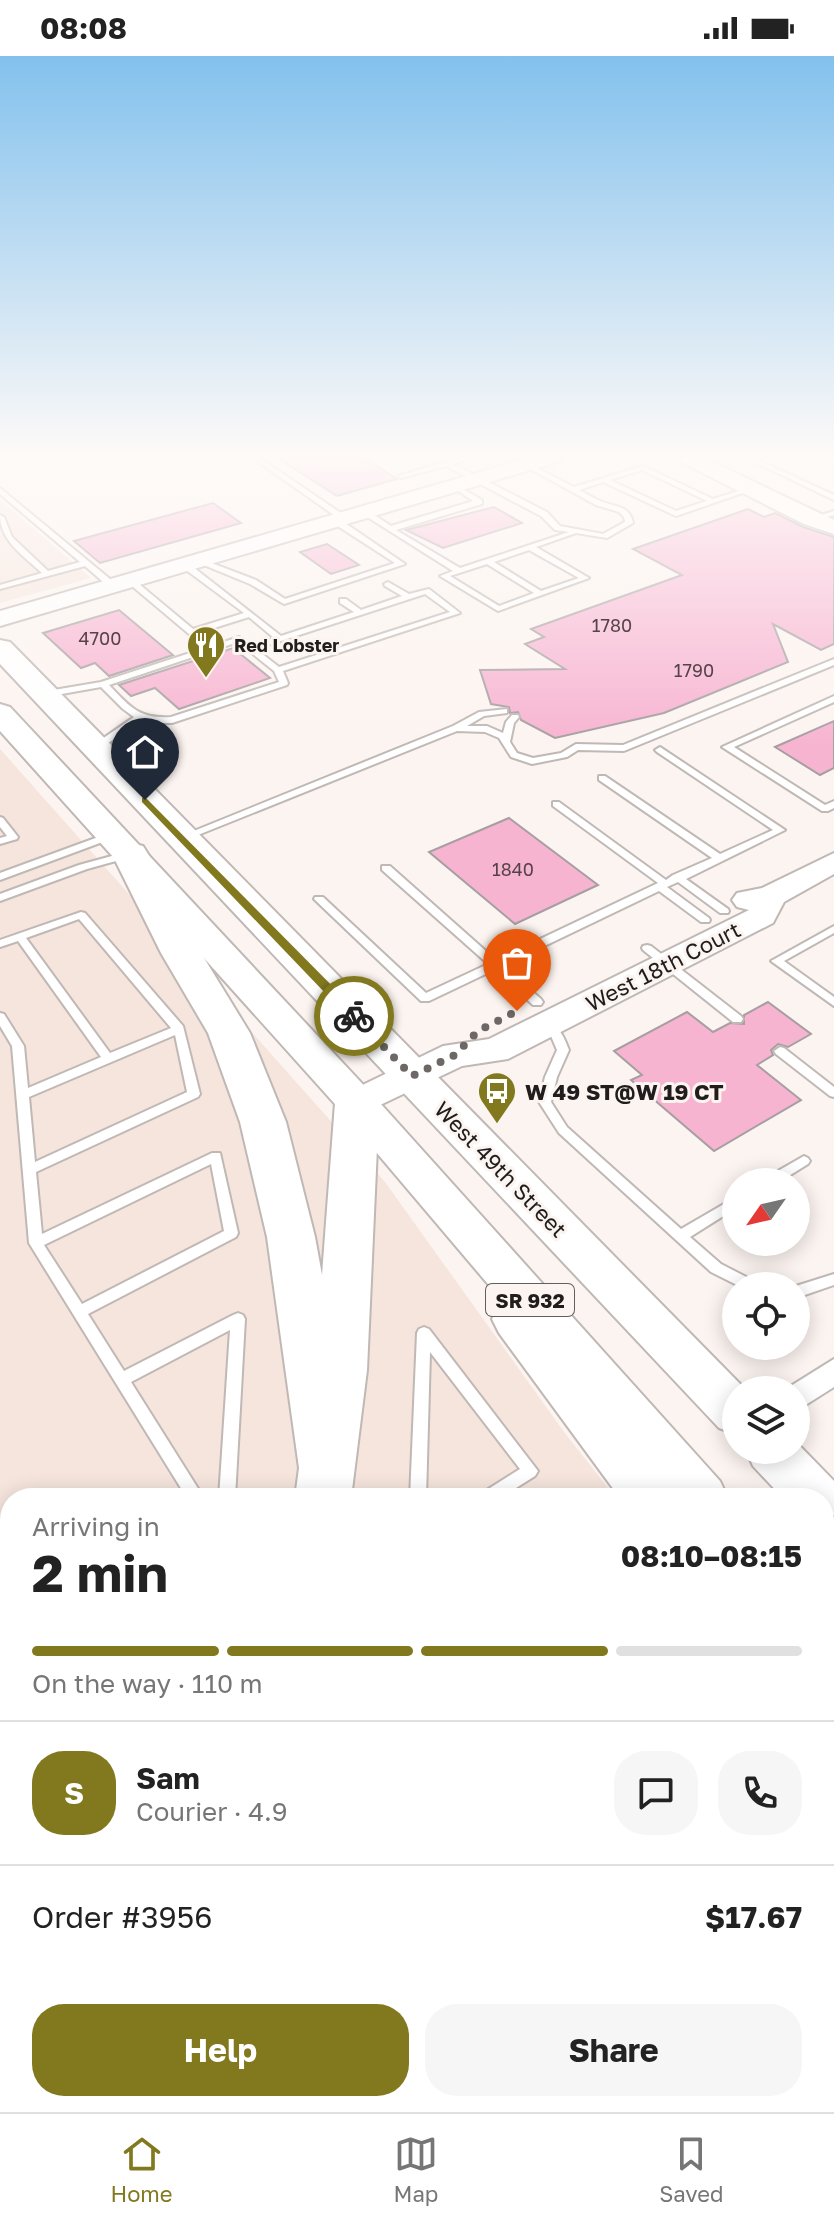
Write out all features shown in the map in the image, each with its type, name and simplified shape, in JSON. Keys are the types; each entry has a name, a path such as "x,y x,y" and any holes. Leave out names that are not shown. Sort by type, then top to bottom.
{"highway":[{"path":"121,844 229,1033 263,1122 291,1237 324,1482"},
{"path":"324,1482 341,1370 357,1103"}],"main road":[{"name":"West 49th Street","path":"0,648 722,1398"},
{"name":"SR 932","path":"0,713 357,1103 693,1488"},
{"path":"445,1203 474,1262 633,1488"},
{"path":"784,1464 807,1488"}],"street":[{"path":"0,619 226,553"},
{"name":"West 18th Court","path":"657,956 714,915 741,902 771,896 834,862"},
{"name":"West 18th Court","path":"357,1103 455,1055 478,1031 542,1013 657,956 762,916 771,896"},
{"path":"810,1388 834,1371"}],"lane":[{"path":"25,553 47,574"},
{"path":"74,553 192,632 250,614"},
{"path":"192,563 253,582 284,602 401,564 389,553"},
{"path":"429,553 459,571"},
{"path":"512,553 444,576 498,609 585,578 541,553"},
{"path":"488,561 541,594"},
{"path":"2,584 86,563"},
{"path":"192,563 280,639"},
{"path":"388,584 409,597"},
{"path":"250,648 426,591 456,613 278,670"},
{"path":"343,601 361,613"},
{"path":"45,694 103,684 239,639 278,670 284,683 172,720 138,719 95,748"},
{"path":"456,728 487,729 506,741 514,755 532,761 564,755 576,747 624,748 834,662"},
{"path":"103,684 138,719"},
{"path":"831,809 727,747 834,699"},
{"path":"181,838 456,728 482,714 504,711"},
{"path":"506,741 510,722 515,717"},
{"path":"569,735 576,747"},
{"path":"319,899 425,998 780,830 660,750"},
{"path":"602,778 719,858"},
{"path":"556,804 661,884 714,915"},
{"path":"0,820 13,837 0,841"},
{"path":"0,877 121,844"},
{"path":"0,898 83,867 121,844"},
{"path":"386,868 494,964 542,1013 563,1050 551,1077 545,1102 563,1130 724,1272"},
{"path":"677,877 714,915"},
{"path":"0,944 81,915 179,1029 194,1094 29,1170"},
{"path":"834,929 776,961 834,1002"},
{"path":"20,937 108,1059"},
{"path":"657,956 737,1019"},
{"path":"0,1017 18,1046 36,1243 190,1488"},
{"path":"22,1095 179,1029"},
{"path":"780,1051 834,1093"},
{"path":"36,1243 216,1156 231,1233 79,1312"},
{"path":"792,1168 804,1161"},
{"path":"680,1236 722,1210"},
{"path":"810,1287 834,1279"},
{"path":"121,1380 238,1319 228,1488"},
{"path":"418,1488 424,1333 530,1471 503,1488"}],"shaded area":[{"path":"0,553 62,553 91,578 0,603"},
{"path":"0,749 385,1182 564,1432 608,1488 0,1488"}],"building":[{"path":"88,553 135,553 100,563"},
{"path":"301,553 341,553 359,565 331,574"},
{"path":"640,553 834,553 834,644 821,650 773,624 788,662 664,713 555,738 521,720 518,712 510,713 509,707 491,704 480,670 565,669 525,644 544,637 531,629 682,575"},
{"path":"119,610 173,655 109,676 95,663 81,668 43,633"},
{"name":"Red Lobster","path":"233,648 270,678 179,709 155,688 131,696 119,685"},
{"path":"834,721 834,768 820,775 775,747"},
{"path":"509,818 598,885 515,924 429,852"},
{"path":"768,1002 811,1034 788,1047 778,1044 771,1050 773,1055 757,1065 801,1100 714,1151 631,1080 642,1075 614,1051 687,1012 713,1032 730,1023 744,1024 744,1015"}],"way so far":[{"path":"354,1016 412,1076 455,1055 478,1031 517,1011"}],"place":[{"name":"Red Lobster","path":"206,679"},
{"name":"W 49 ST@W 19 CT","path":"497,1125"}],"route":[{"path":"145,800 354,1016"}]}
